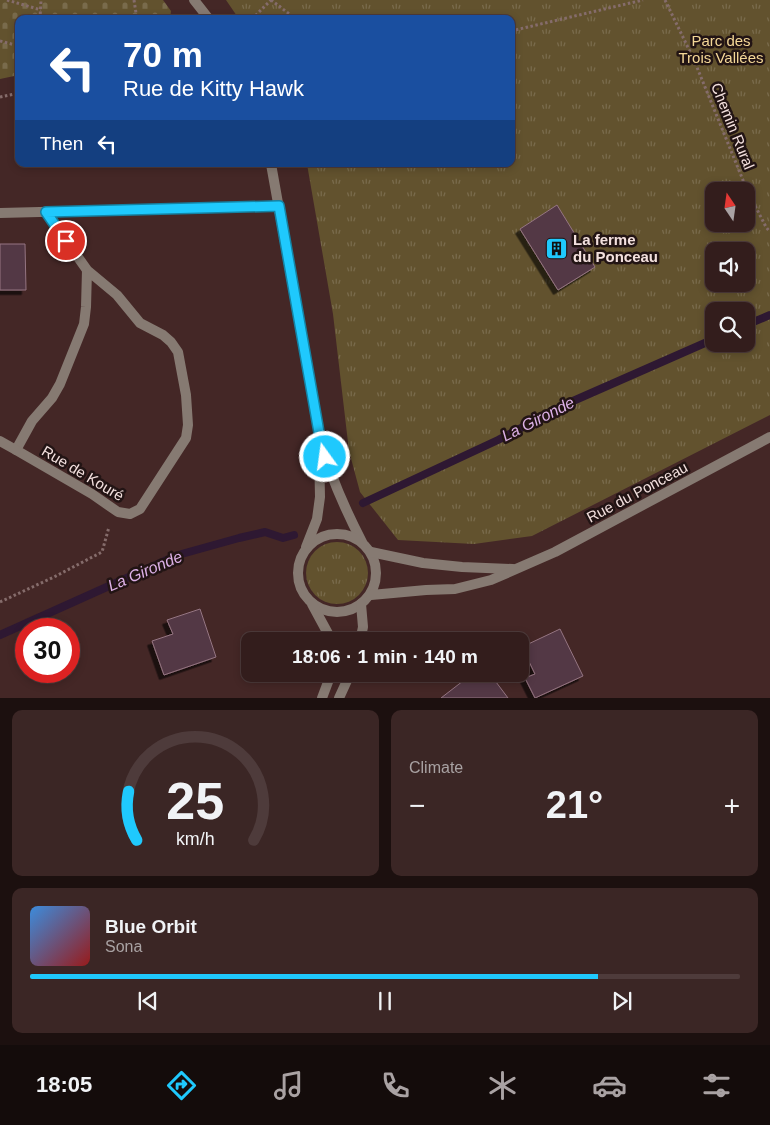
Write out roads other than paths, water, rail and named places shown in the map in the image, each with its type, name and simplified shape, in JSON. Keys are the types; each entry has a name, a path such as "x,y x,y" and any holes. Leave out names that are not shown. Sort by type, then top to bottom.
{"street":[{"path":"194,0 206,15"},
{"path":"272,167 320,438 332,476 349,518 362,542 371,552 376,568 376,578 371,595 361,604 348,610 335,612 321,609 310,601"},
{"path":"0,213 279,206"},
{"name":"Rue de Kouré","path":"0,441 92,494 118,512 130,514 140,509 147,500 186,438 188,425 186,395 179,357 171,342 164,335 140,323 117,295 86,270 46,212"},
{"path":"16,450 32,421 48,404 60,384 84,324 86,270"},
{"name":"Rue du Ponceau","path":"371,595 455,589 491,580 581,539 770,437"},
{"path":"320,438 320,497 317,519 299,562 297,576 301,590 310,601 328,632"},
{"path":"305,549 314,540 338,533 351,536 362,542"},
{"name":"Rue du Ponceau","path":"371,552 423,563 462,567 517,569"},
{"path":"361,604 362,632"},
{"path":"322,698 328,682"},
{"path":"339,698 346,682"}],"waterway":[{"name":"La Gironde","path":"755,321 770,315"},
{"name":"La Gironde","path":"363,503 498,440 573,401 705,343"},
{"name":"La Gironde","path":"0,635 178,555 265,532 283,538 294,535"}],"place":[{"name":"La ferme du Ponceau","path":"557,248"}],"park label":[{"name":"Parc des Trois Vallées","path":"721,48"}]}
